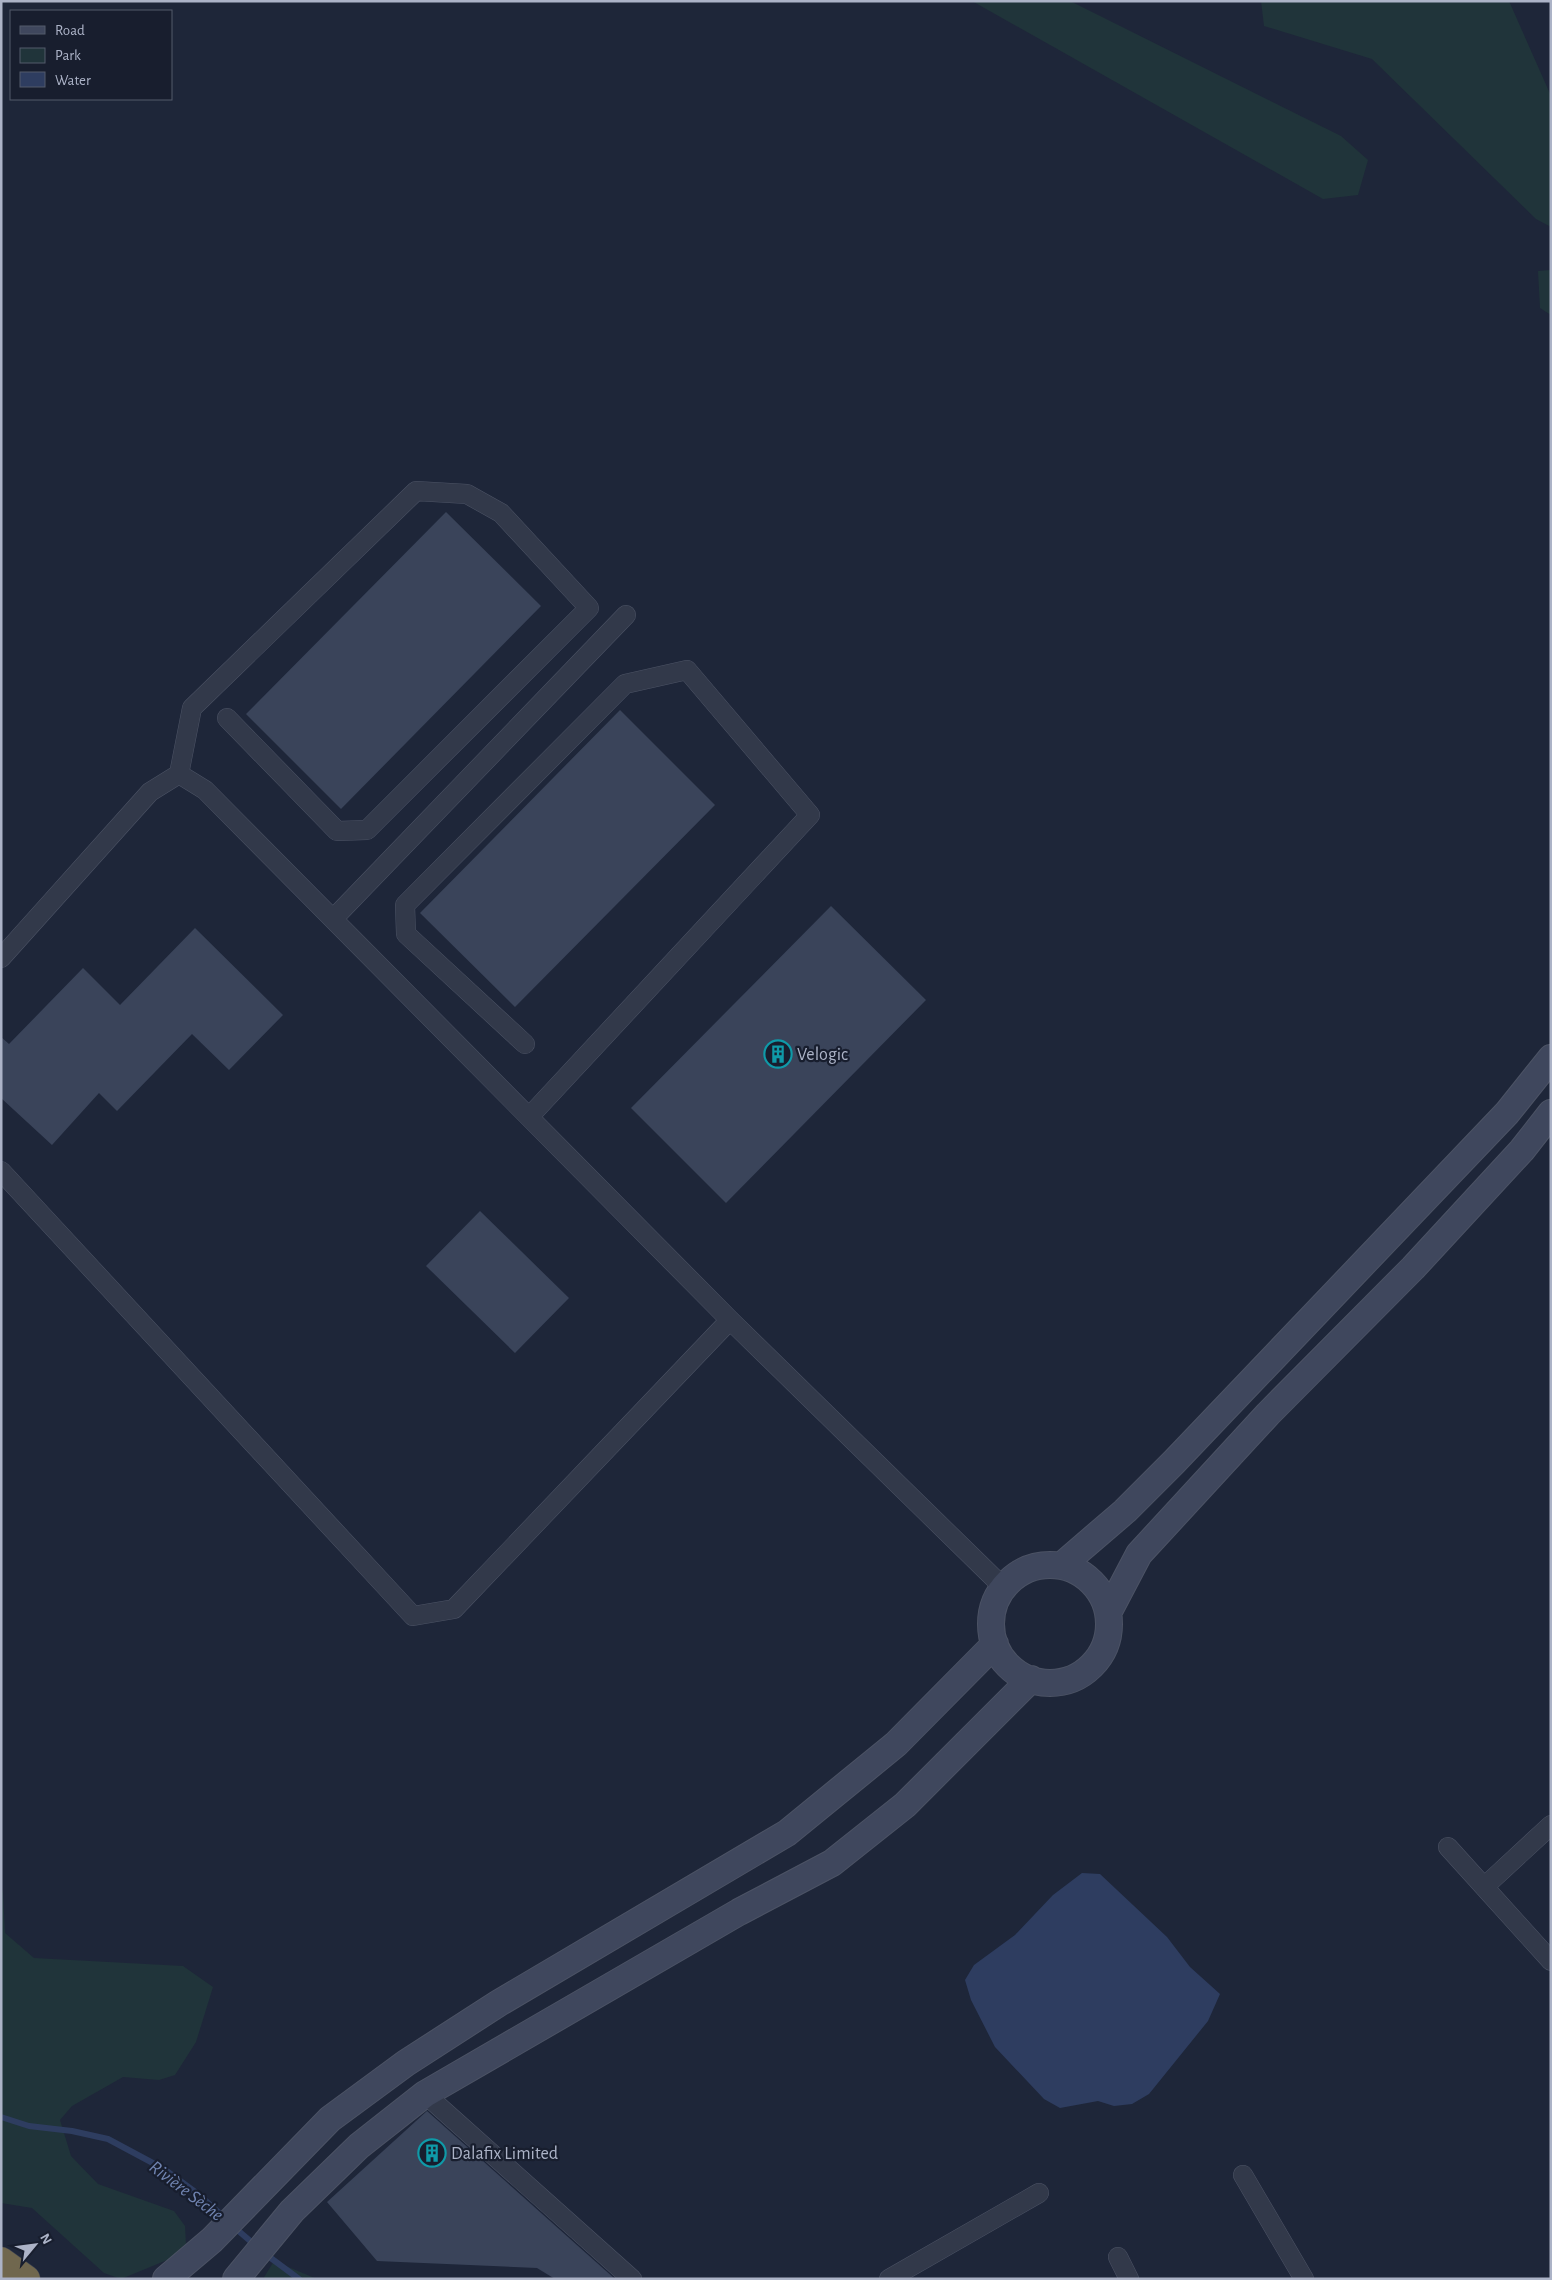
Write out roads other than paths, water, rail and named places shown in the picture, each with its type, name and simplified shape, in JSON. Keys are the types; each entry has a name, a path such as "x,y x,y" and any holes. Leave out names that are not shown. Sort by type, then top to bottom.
{"highway":[{"path":"1,2261 26,2279"}],"street":[{"path":"1,958 150,792 179,774 192,708 416,491 467,494 501,512 589,608 367,830 337,832 227,718"},
{"path":"333,919 626,615"},
{"path":"525,1044 406,934 405,905 625,684 688,670 810,814 529,1117"},
{"path":"179,774 205,790 730,1320 1002,1586"},
{"path":"1061,1566 1125,1511 1174,1462 1506,1113 1551,1058"},
{"path":"1108,1613 1139,1554 1268,1414 1413,1268 1522,1150 1551,1113"},
{"path":"1,1171 413,1616 454,1609 730,1320"},
{"path":"1042,1565 1061,1566 1078,1571 1092,1582 1103,1596 1108,1613 1109,1630 1105,1648 1095,1662 1082,1674 1066,1681 1048,1683 1031,1680 1015,1671 1003,1659 995,1644 992,1628 992,1613 1002,1586 1024,1571 1042,1565"},
{"path":"166,2279 212,2240 330,2119 406,2063 499,2003 787,1833 896,1744 995,1644"},
{"path":"236,2279 306,2198 359,2146 425,2094 739,1912 832,1863 905,1805 1031,1680"},
{"path":"1484,1887 1551,1825"},
{"path":"1448,1847 1551,1961"},
{"path":"425,2094 632,2279"},
{"path":"1243,2175 1304,2279"},
{"path":"889,2279 1039,2193"},
{"path":"1118,2257 1129,2279"}],"water":[{"path":"1082,1873 1100,1874 1167,1937 1190,1967 1220,1994 1208,2021 1149,2094 1132,2104 1114,2106 1098,2101 1060,2108 1044,2099 995,2047 971,2000 965,1980 974,1965 1015,1935 1053,1895"}],"waterway":[{"name":"Rivière Sèche","path":"1,2117 29,2126 72,2131 108,2139 164,2169 198,2194 225,2218"},
{"name":"Rivière Sèche","path":"234,2227 256,2246"},
{"name":"Rivière Sèche","path":"264,2253 299,2279"}],"place":[{"name":"Velogic","path":"778,1054"},
{"name":"Dalafix Limited","path":"432,2153"}]}
